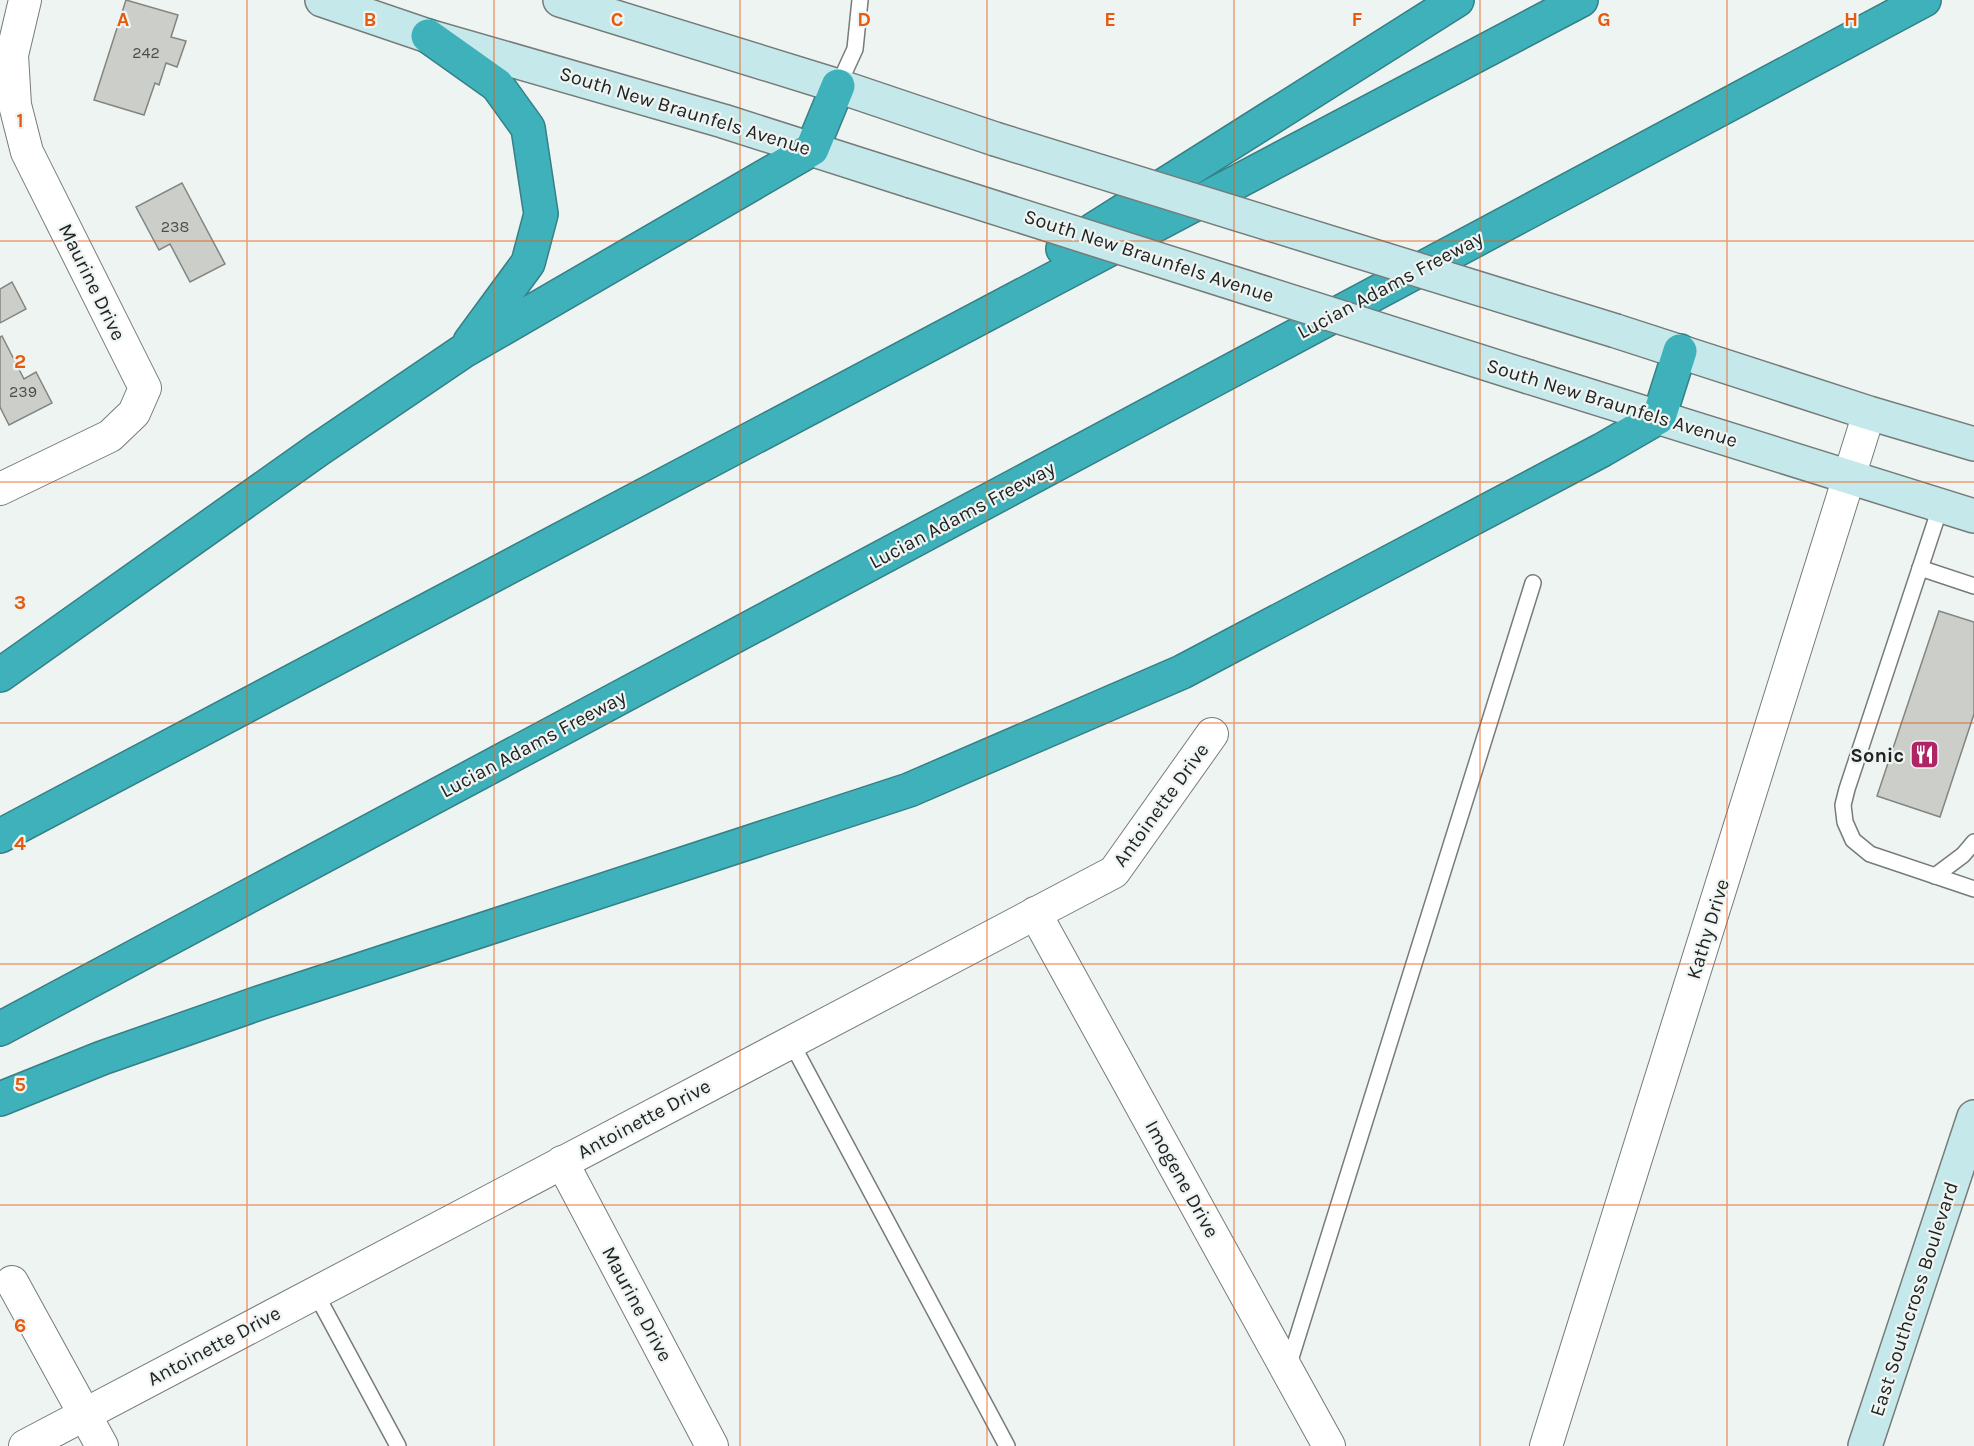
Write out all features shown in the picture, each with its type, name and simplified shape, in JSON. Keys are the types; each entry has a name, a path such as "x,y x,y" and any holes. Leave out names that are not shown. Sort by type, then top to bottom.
{"highway":[{"path":"805,411 1457,0"},
{"path":"0,836 1581,0"},
{"name":"Lucian Adams Freeway","path":"0,1029 1924,0"},
{"path":"428,36 497,85 528,128 541,214 528,263 462,352"},
{"path":"0,675 319,449 462,352 812,149 838,86"},
{"path":"0,1099 102,1058 262,1002 909,790 1182,672 1602,450 1659,417 1680,351"}],"main road":[{"name":"South New Braunfels Avenue","path":"322,0 428,36 723,121 1974,516"},
{"path":"560,0 838,86 995,139 1974,444"},
{"name":"East Southcross Boulevard","path":"1865,1446 1974,1117"}],"street":[{"name":"Maurine Drive","path":"0,489 110,436 134,413 145,388 27,152 15,105 12,55 25,0"},
{"name":"Kathy Drive","path":"1546,1446 1869,413"},
{"name":"Antoinette Drive","path":"25,1446 1114,872 1212,734"},
{"name":"Imogene Drive","path":"1035,913 1329,1446"},
{"name":"Maurine Drive","path":"562,1162 712,1446"},
{"path":"12,1282 102,1446"}],"lane":[{"path":"838,86 855,49 860,0"},
{"path":"1941,505 1843,805 1845,822 1852,840 1870,854 1974,889"},
{"path":"1920,568 1974,586"},
{"path":"1288,1370 1533,583"},
{"path":"1935,876 1963,855 1974,842"},
{"path":"791,1042 1006,1446"},
{"path":"315,1292 398,1446"}],"building":[{"path":"126,0 178,15 171,37 186,41 177,67 166,63 159,85 155,83 144,115 94,100"},
{"path":"182,183 225,264 190,282 170,244 159,250 136,207"},
{"path":"12,282 26,309 0,323 0,289"},
{"path":"2,336 24,379 36,372 52,403 9,425 0,407 0,337"},
{"name":"Sonic","path":"1939,611 1974,622 1974,714 1940,817 1877,796"}],"place":[{"name":"Sonic","path":"1925,755"}]}
